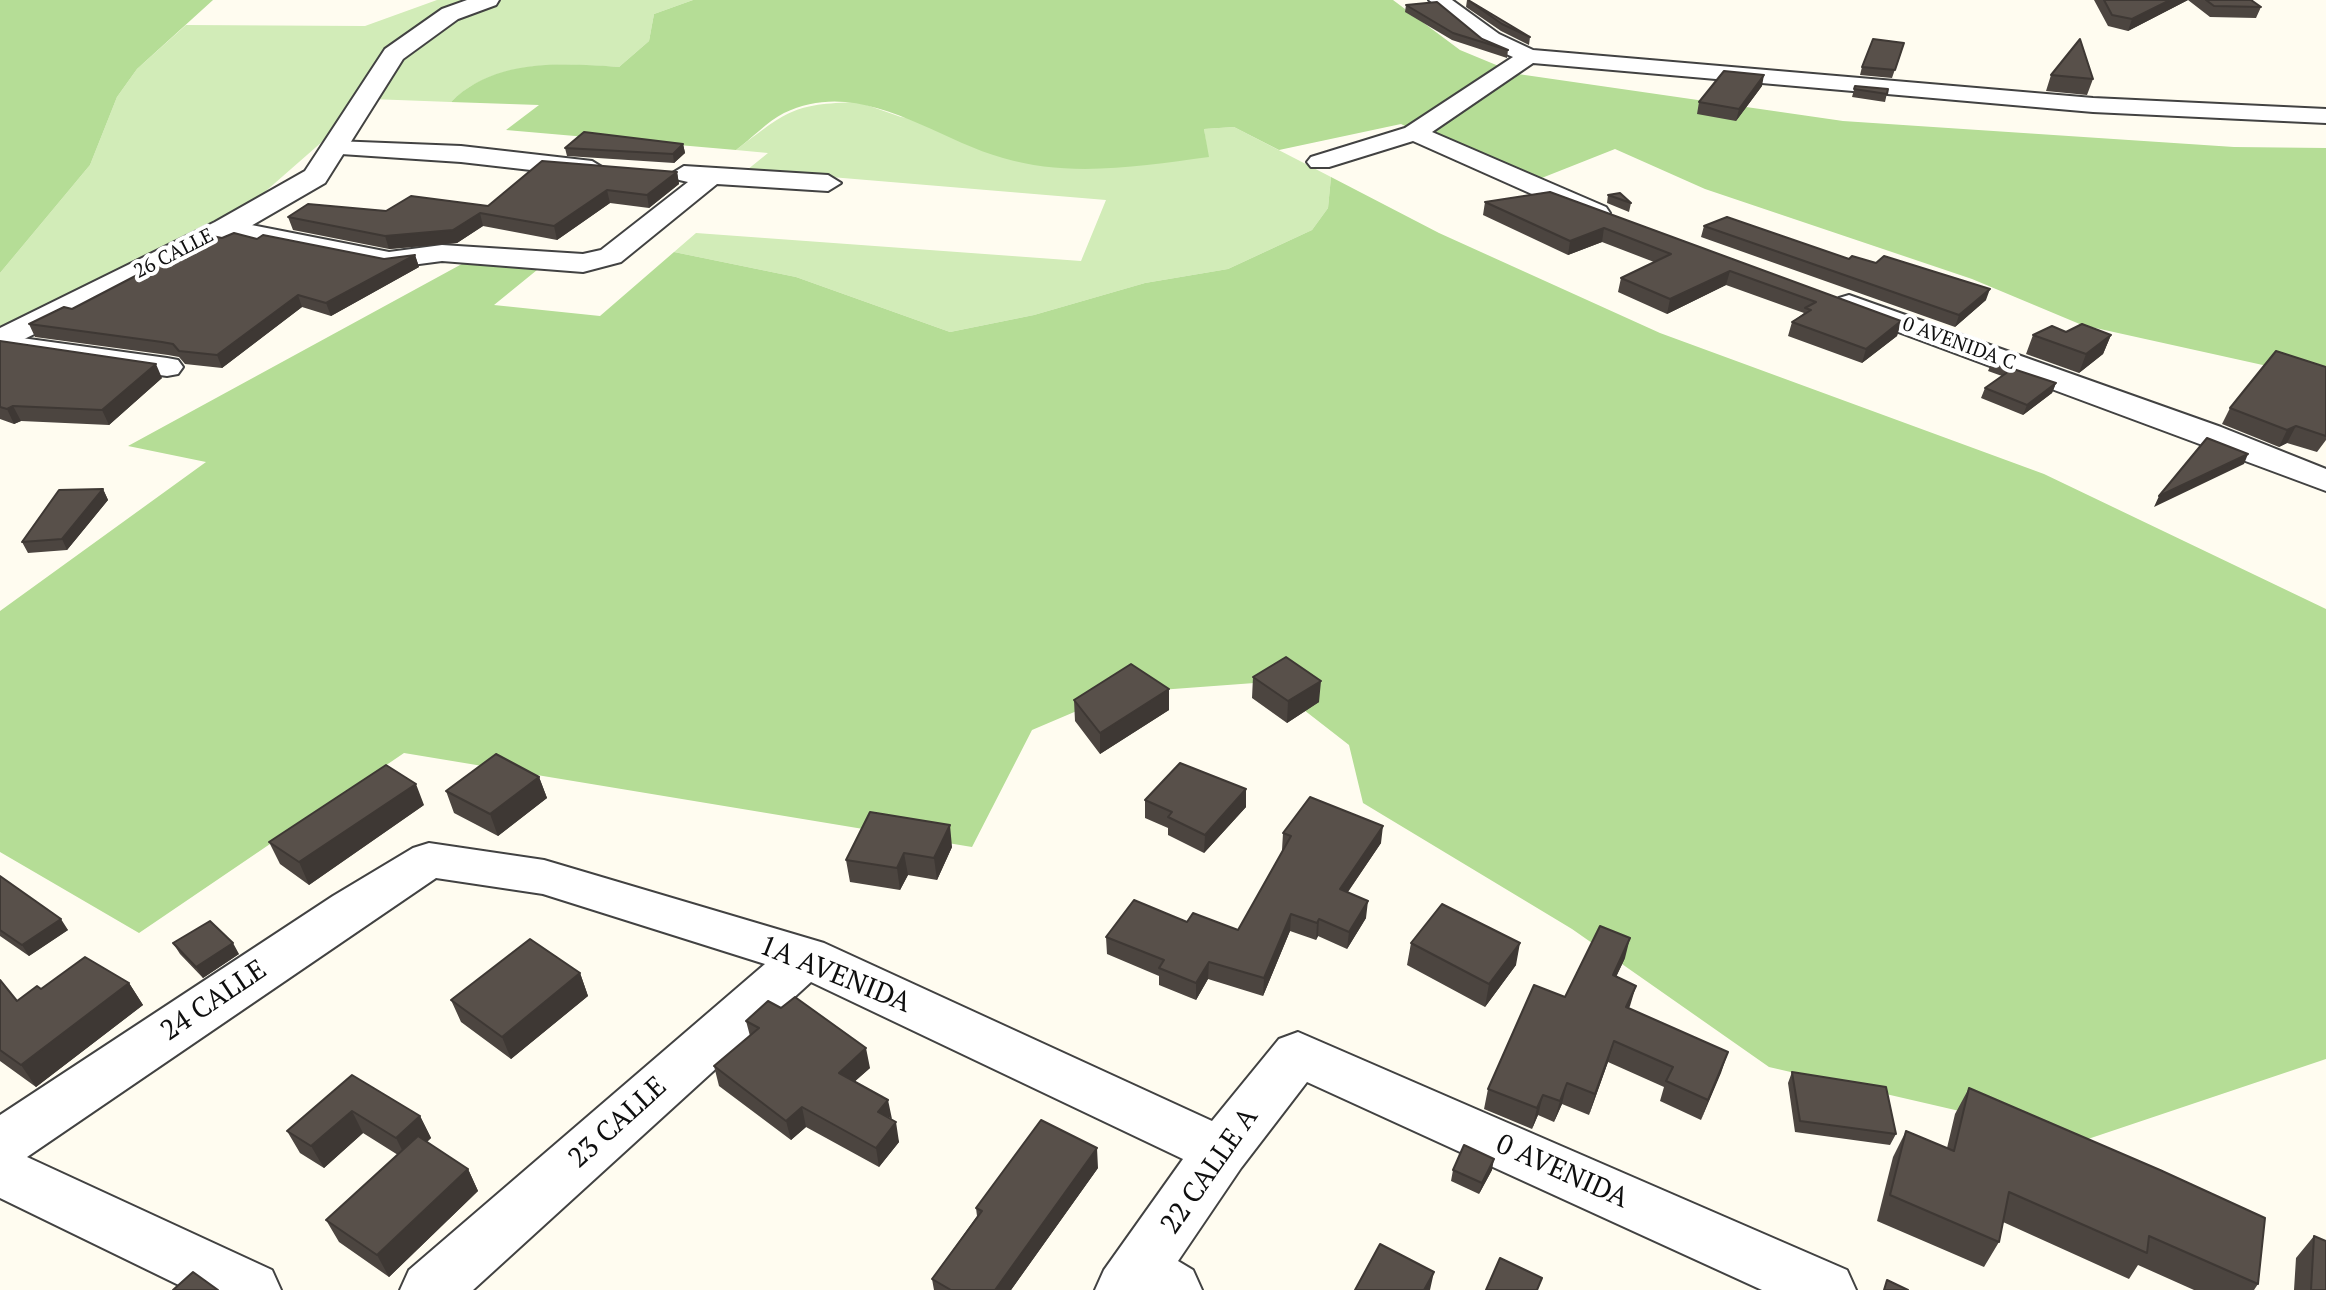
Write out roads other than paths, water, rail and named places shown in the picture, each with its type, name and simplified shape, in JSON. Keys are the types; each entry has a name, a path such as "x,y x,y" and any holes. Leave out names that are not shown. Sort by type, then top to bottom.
{"street":[{"name":"26 CALLE","path":"0,342 226,228 315,177 394,54 450,14 488,0"},
{"path":"1439,0 1491,39 1529,56 2093,105 2326,116"},
{"path":"1320,162 1414,133 1529,56"},
{"path":"1414,133 1627,223"},
{"path":"335,148 461,154 610,170"},
{"path":"654,172 828,183"},
{"path":"226,228 389,260 442,253 583,263 611,256 711,176"},
{"name":"0 AVENIDA C","path":"1821,294 2209,434 2326,481"},
{"path":"0,342 167,367"},
{"name":"1A AVENIDA","path":"429,860 544,877 806,957 1221,1151"},
{"name":"24 CALLE","path":"0,1145 350,909 429,860"},
{"name":"23 CALLE","path":"430,1290 806,957"},
{"name":"22 CALLE A","path":"1146,1284 1221,1151 1298,1054"},
{"name":"0 AVENIDA","path":"1298,1054 1826,1290"},
{"path":"0,1171 251,1290"}]}
